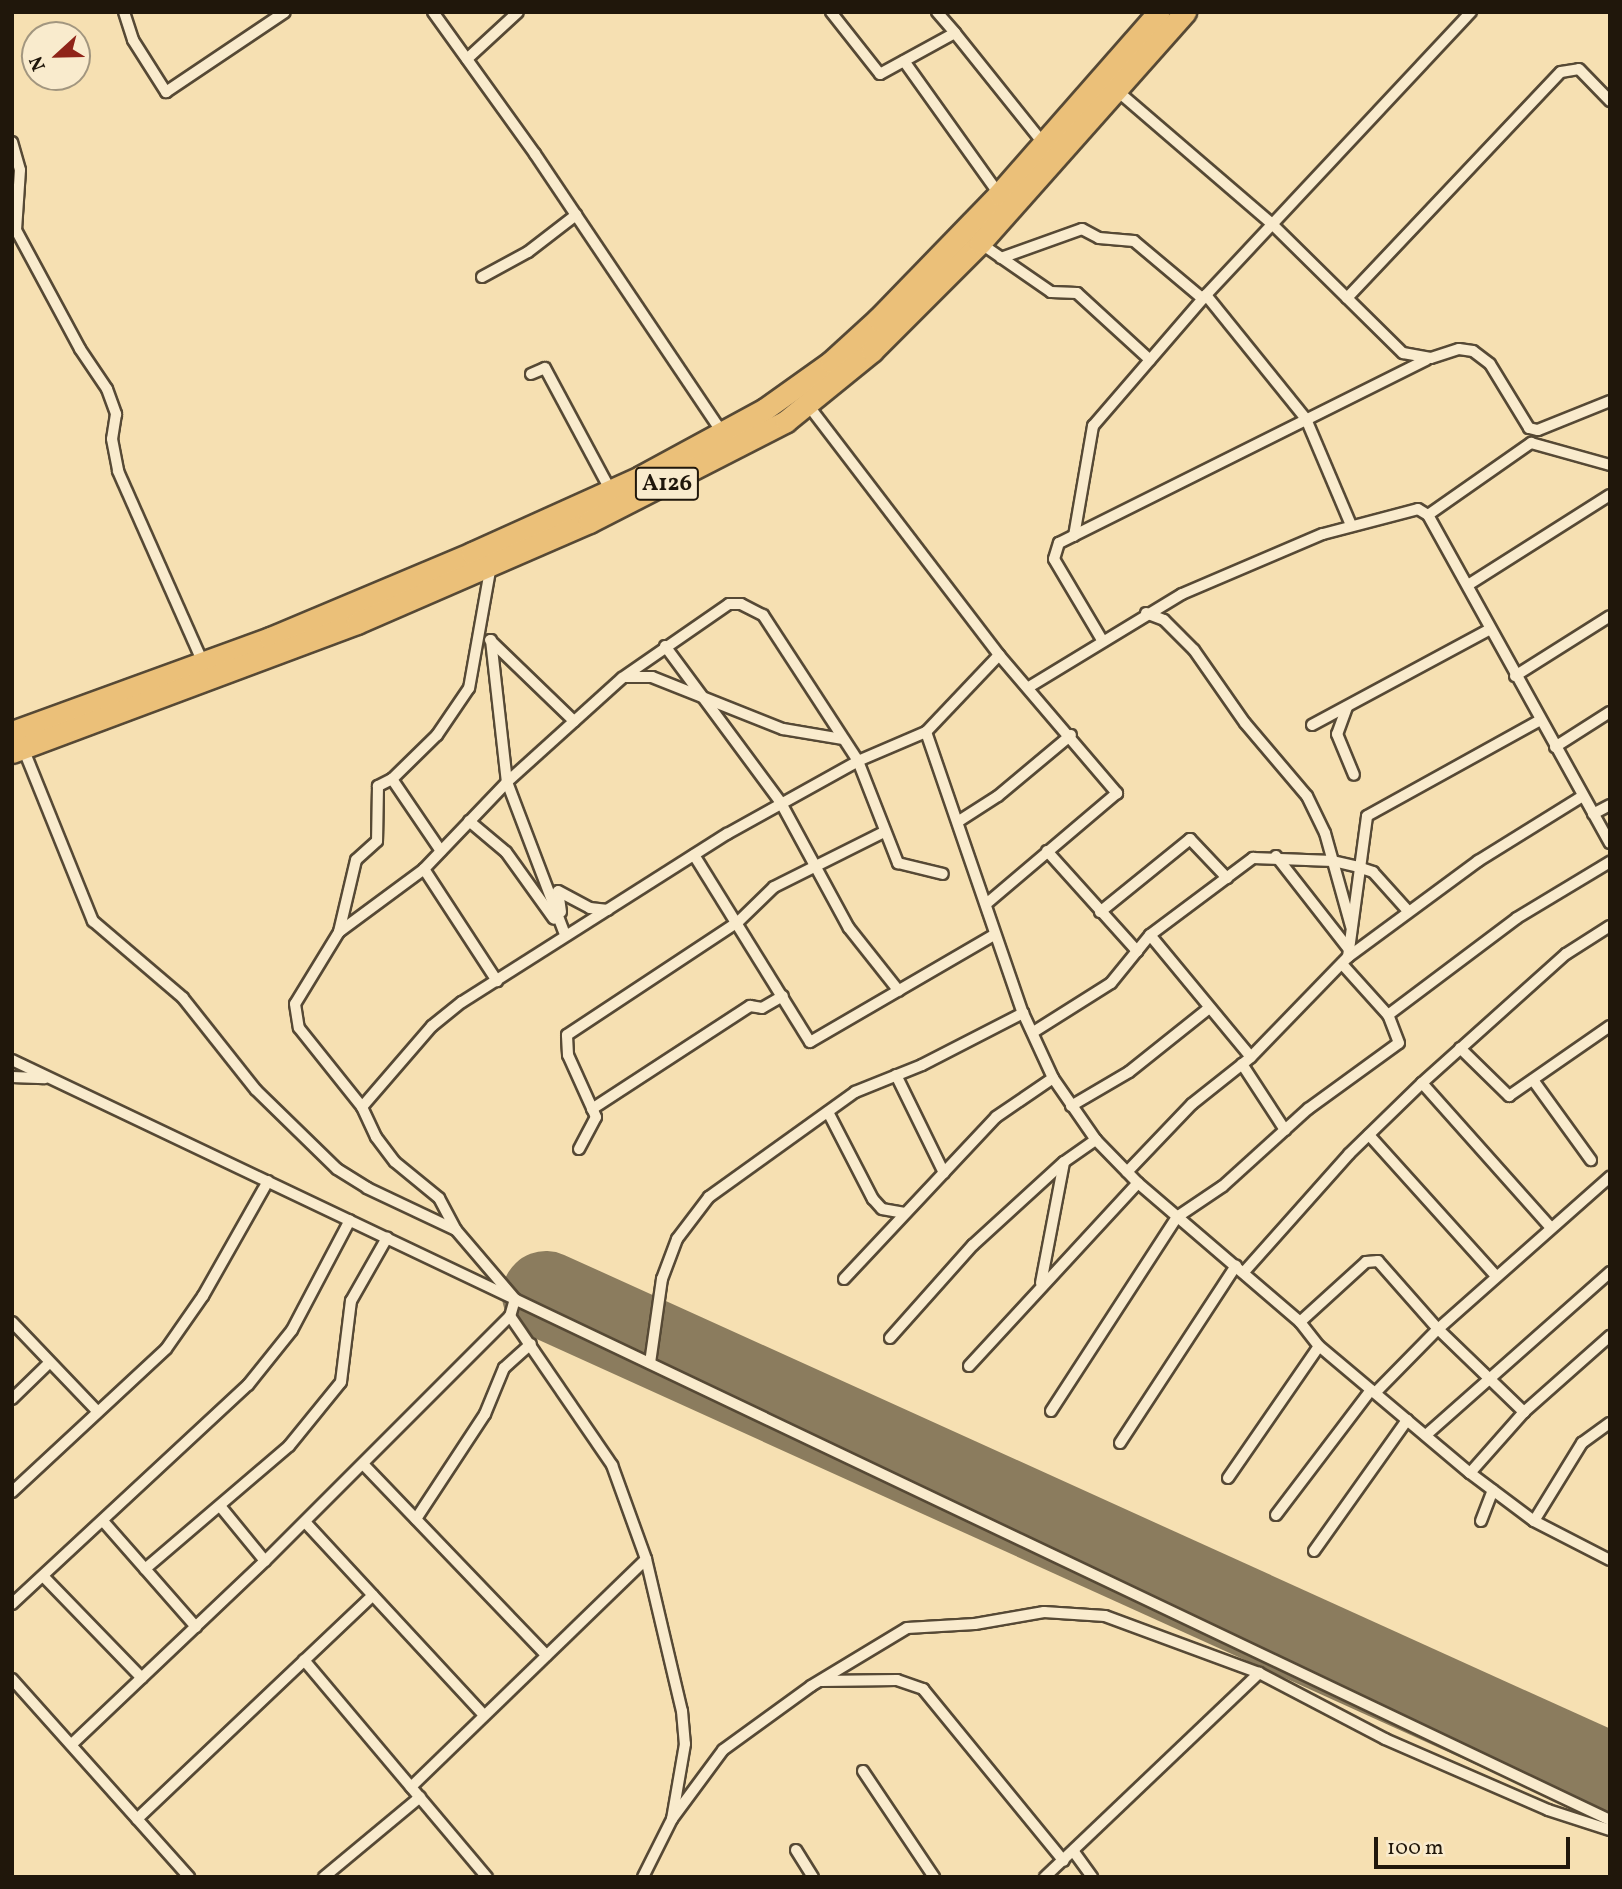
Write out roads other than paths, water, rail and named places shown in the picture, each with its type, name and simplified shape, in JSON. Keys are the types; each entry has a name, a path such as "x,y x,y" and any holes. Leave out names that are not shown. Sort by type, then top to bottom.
{"highway":[{"name":"A126","path":"16,744 293,649 491,565 711,462 808,405 881,344 981,243 1110,85 1159,12"},
{"name":"A126","path":"16,744 203,663 336,611 611,491 723,433 787,395 856,341 1044,144 1185,12"}],"street":[{"path":"124,12 133,40 166,92 285,12"},
{"path":"433,12 576,215 723,433"},
{"path":"467,59 519,12"},
{"path":"831,12 880,74 955,33"},
{"path":"937,12 1044,144"},
{"path":"1074,536 1093,426 1205,297 1471,12"},
{"path":"904,61 999,194"},
{"path":"1347,298 1561,72 1579,69 1610,101"},
{"path":"1110,85 1272,224 1403,353 1431,358"},
{"path":"12,142 20,170 16,230 80,349 107,388 116,414 112,439 118,471 203,663"},
{"path":"482,277 528,251 576,215"},
{"path":"1001,258 1082,229 1098,238 1134,241 1205,297 1306,419 1351,525"},
{"path":"981,243 1051,292 1077,293 1150,360"},
{"path":"1102,640 1054,558 1059,543 1431,358 1459,349 1473,351 1490,364 1529,428 1538,430 1610,401"},
{"path":"531,374 545,368 611,491"},
{"path":"808,405 999,655 1071,735 1117,793 986,904"},
{"path":"1428,515 1531,443 1610,465"},
{"path":"1468,586 1610,495"},
{"path":"1029,687 1146,613 1182,594 1351,525 1406,508 1428,515 1610,843"},
{"path":"491,565 469,688 460,704 392,779 377,786 377,841 356,860 339,932 295,1004 299,1028 362,1107 395,1162 439,1198 456,1230 515,1298"},
{"path":"339,932 424,869 507,782 622,678 729,604 754,608 763,615 858,761 898,863 943,874"},
{"path":"1146,613 1164,620 1194,650 1245,723 1307,796 1332,861 1351,926"},
{"path":"1515,676 1610,616"},
{"path":"1312,725 1490,629"},
{"path":"481,630 574,721"},
{"path":"491,640 507,782 565,935"},
{"path":"665,646 781,803 849,928 899,991"},
{"path":"362,1107 432,1026 565,935 781,803 858,761 926,732 999,655"},
{"path":"622,678 640,674 783,729 843,739"},
{"path":"1348,705 1337,734 1354,775"},
{"path":"1555,747 1610,712"},
{"path":"1346,956 1364,824 1373,810 1540,720"},
{"path":"926,732 1023,1013 1035,1031 1053,1078 1097,1140 1138,1183 1300,1322 1320,1346 1470,1473 1534,1521 1610,1560"},
{"path":"958,821 998,796 1071,735"},
{"path":"16,744 93,921 177,991 264,1099 337,1169 367,1188 456,1230"},
{"path":"392,779 441,851"},
{"path":"1127,1172 1192,1104 1251,1057 1346,956 1408,911 1583,796"},
{"path":"1593,814 1610,804"},
{"path":"469,821 506,852 565,935"},
{"path":"579,1149 595,1124 592,1108 568,1055 568,1035 738,922 774,887 884,832"},
{"path":"1100,912 1190,839 1227,878"},
{"path":"1047,851 1137,951"},
{"path":"694,855 810,1042 994,935"},
{"path":"1051,1412 1177,1217 1223,1186 1284,1130 1399,1043 1388,1015 1276,856"},
{"path":"1035,1031 1111,983 1150,935 1252,858 1276,856 1332,861 1373,872 1408,911"},
{"path":"1388,1015 1517,918 1610,862"},
{"path":"424,869 497,981"},
{"path":"565,935 558,891 590,908 608,910"},
{"path":"1119,1443 1240,1269 1422,1083 1566,954 1610,926"},
{"path":"1150,935 1208,1009 1251,1057"},
{"path":"592,1108 750,1006 762,1008 783,996"},
{"path":"1072,1106 1129,1072 1208,1009"},
{"path":"650,1363 662,1279 685,1226 709,1197 855,1092 897,1075 1023,1013"},
{"path":"1460,1048 1503,1094 1517,1094 1610,1026"},
{"path":"12,1059 1610,1820"},
{"path":"1242,1064 1284,1130"},
{"path":"897,1075 944,1172"},
{"path":"12,1077 51,1078"},
{"path":"844,1279 996,1117 1053,1078"},
{"path":"1533,1080 1591,1160"},
{"path":"1422,1083 1551,1228"},
{"path":"828,1112 873,1199 882,1209 905,1213"},
{"path":"1369,1135 1496,1276"},
{"path":"890,1338 973,1245 1064,1162 1097,1140"},
{"path":"1040,1286 1064,1162"},
{"path":"1276,1515 1373,1392 1496,1276 1610,1177"},
{"path":"12,1492 166,1349 203,1296 268,1181"},
{"path":"969,1366 1040,1286 1138,1183"},
{"path":"12,1604 227,1408 276,1352 350,1220"},
{"path":"145,1569 289,1446 341,1382 351,1301 387,1238"},
{"path":"1300,1322 1372,1259 1488,1380 1524,1412"},
{"path":"1426,1435 1610,1272"},
{"path":"72,1744 363,1464 510,1316 515,1298"},
{"path":"510,1316 612,1465 646,1559 682,1711 685,1744 672,1819"},
{"path":"12,1322 98,1412"},
{"path":"1470,1473 1524,1412 1610,1336"},
{"path":"416,1519 485,1414 504,1368 531,1344"},
{"path":"1228,1478 1320,1346"},
{"path":"12,1399 49,1363"},
{"path":"1314,1551 1407,1420"},
{"path":"1534,1521 1583,1443 1610,1423"},
{"path":"363,1464 547,1655"},
{"path":"1480,1521 1493,1490"},
{"path":"220,1506 265,1561"},
{"path":"103,1521 196,1627"},
{"path":"304,1522 484,1715"},
{"path":"411,1787 646,1559"},
{"path":"43,1576 142,1678"},
{"path":"137,1819 373,1595"},
{"path":"643,1877 672,1819 723,1750 821,1681 907,1628 975,1624 1044,1612 1105,1616 1259,1673 1385,1739 1548,1810 1610,1830"},
{"path":"304,1660 487,1877"},
{"path":"1045,1877 1259,1673"},
{"path":"12,1679 189,1877"},
{"path":"821,1681 897,1680 923,1689 1064,1861"},
{"path":"863,1771 934,1877"},
{"path":"324,1877 420,1797"},
{"path":"796,1850 813,1877"},
{"path":"1074,1852 1092,1877"}]}
